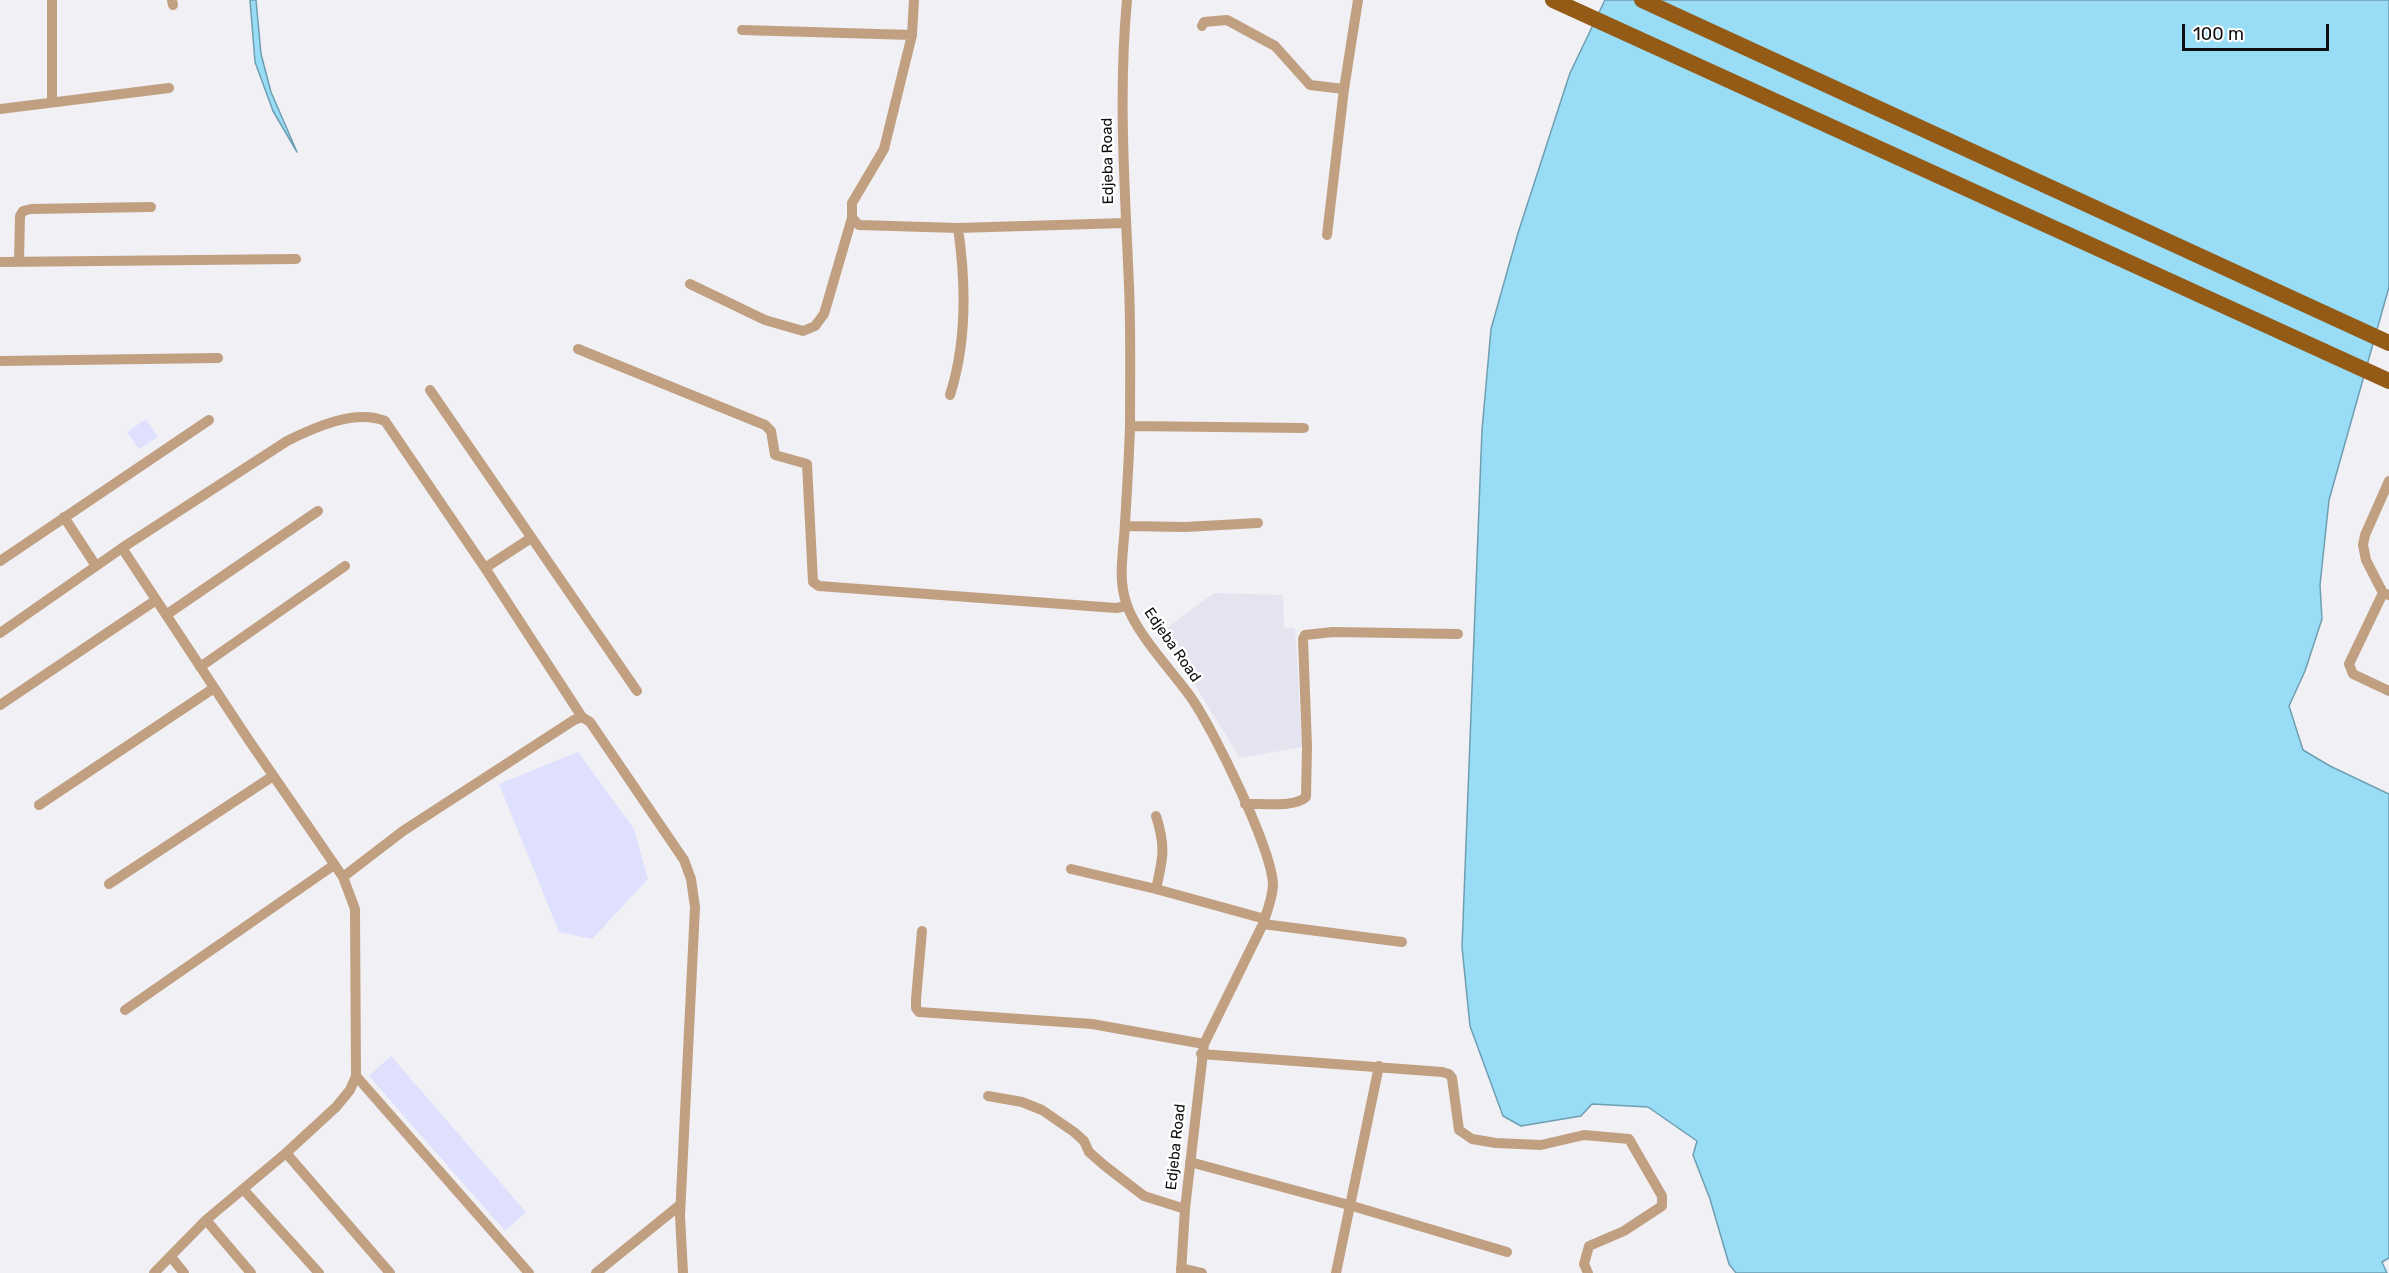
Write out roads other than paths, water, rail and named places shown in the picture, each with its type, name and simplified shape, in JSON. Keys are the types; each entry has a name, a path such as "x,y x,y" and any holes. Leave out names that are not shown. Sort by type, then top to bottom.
{"main road":[{"path":"1553,0 2389,381"},
{"path":"1642,0 2389,343"}],"street":[{"path":"52,0 52,102"},
{"path":"690,284 765,320 803,331 815,326 824,315 852,218 852,203 884,149 912,35 914,0"},
{"name":"Edjeba Road","path":"1127,0 1122,62 1122,161 1129,287 1130,426 1122,561 1123,585 1127,606 1160,656 1192,698 1216,742 1271,868 1273,887 1264,921 1202,1049 1181,1270"},
{"path":"1327,235 1344,89 1358,0"},
{"path":"1202,26 1204,22 1230,21 1275,46 1310,85 1344,89"},
{"path":"742,30 912,35"},
{"path":"0,109 169,88"},
{"path":"19,261 20,216 23,212 31,209 151,207"},
{"path":"852,218 859,225 958,228 1125,223"},
{"path":"950,395 959,368 963,335 958,228"},
{"path":"0,262 296,259"},
{"path":"578,349 765,425 771,431 775,455 807,464 813,582 819,586 996,601 1116,608 1127,606"},
{"path":"0,361 218,358"},
{"path":"430,390 637,691"},
{"path":"0,633 122,548 287,441 308,430 349,419 372,416 385,421 485,568 582,717 590,722 670,839 684,860 691,879 695,908 680,1205 683,1273"},
{"path":"0,561 209,420"},
{"path":"1130,426 1304,428"},
{"path":"2389,481 2362,545 2366,560 2386,594 2349,664 2353,675 2389,691"},
{"path":"166,615 318,511"},
{"path":"64,517 96,566"},
{"path":"1125,526 1185,527 1258,523"},
{"path":"485,568 531,538"},
{"path":"122,548 343,877 355,909 356,1076 350,1090 336,1107 286,1153 206,1220 154,1273"},
{"path":"200,667 345,566"},
{"path":"0,705 156,600"},
{"path":"1245,804 1302,802 1306,797 1307,747 1303,646 1305,634 1333,632 1458,634"},
{"path":"39,805 214,688"},
{"path":"343,877 403,831 582,717"},
{"path":"109,884 273,776"},
{"path":"1156,816 1163,838 1163,855 1156,889"},
{"path":"125,1010 333,865"},
{"path":"1071,869 1156,889 1264,921 1402,942"},
{"path":"921,931 916,999 916,1008 919,1012 1092,1024 1202,1049 1449,1074 1452,1078 1459,1130 1472,1138 1496,1143 1541,1145 1584,1135 1629,1139 1662,1196 1662,1206 1624,1231 1589,1246 1584,1264 1588,1273"},
{"path":"1336,1273 1378,1066"},
{"path":"356,1076 530,1273"},
{"path":"988,1096 1022,1102 1042,1110 1074,1132 1084,1141 1089,1152 1144,1196 1185,1209"},
{"path":"286,1153 390,1273"},
{"path":"1190,1162 1349,1205 1507,1252"},
{"path":"243,1189 319,1273"},
{"path":"596,1273 680,1205"},
{"path":"206,1220 251,1273"},
{"path":"171,1257 184,1273"},
{"path":"1181,1270 1202,1273"}]}
